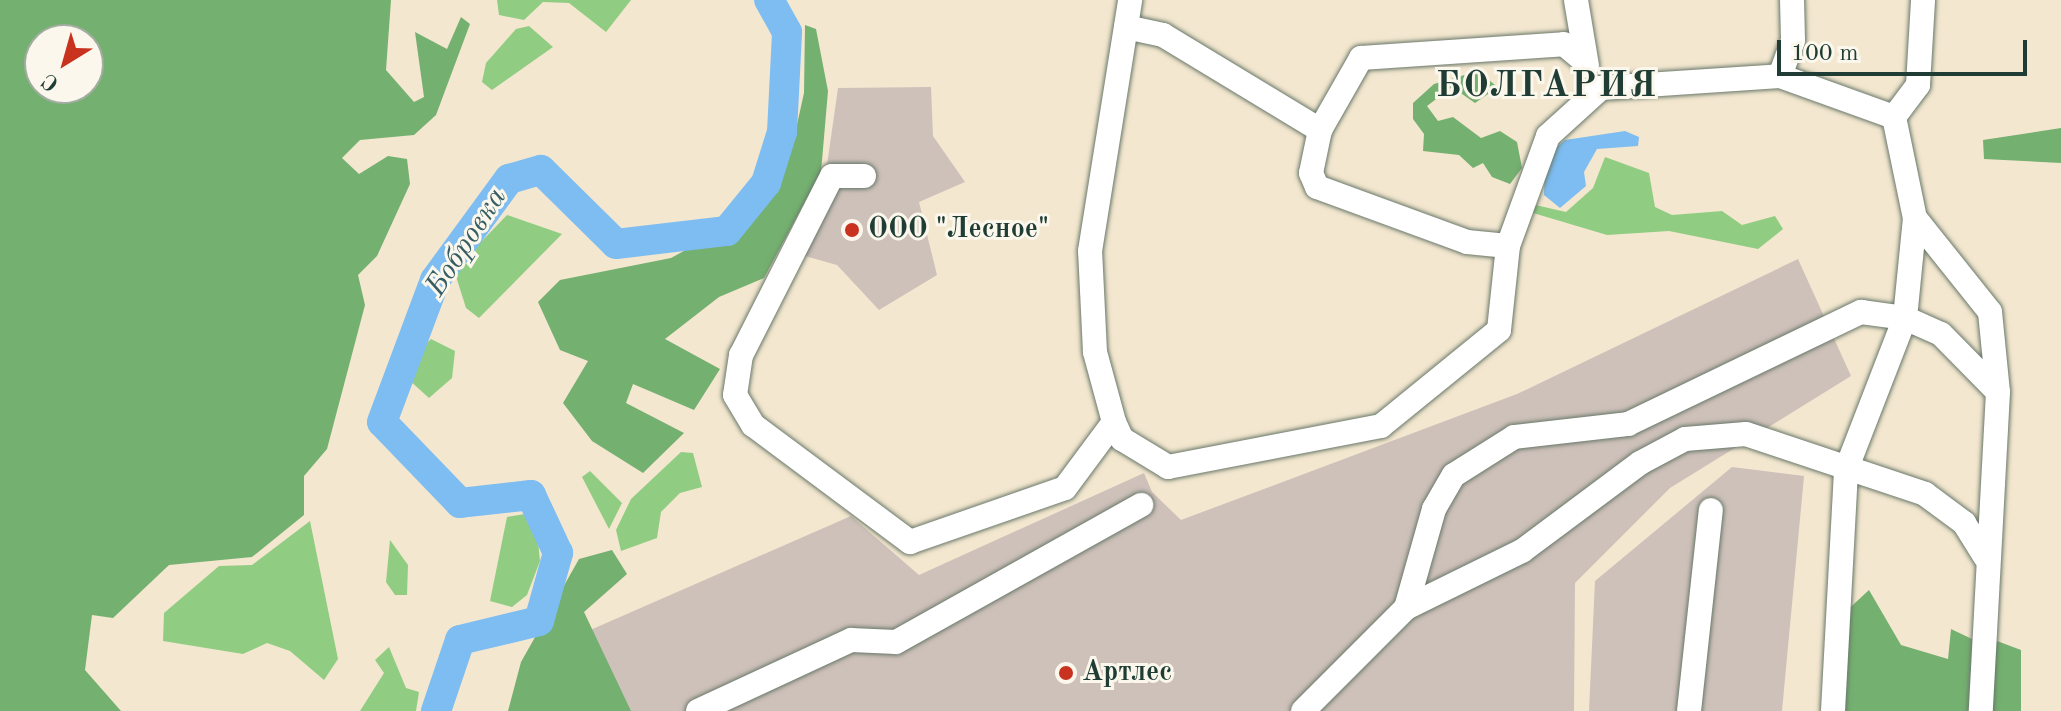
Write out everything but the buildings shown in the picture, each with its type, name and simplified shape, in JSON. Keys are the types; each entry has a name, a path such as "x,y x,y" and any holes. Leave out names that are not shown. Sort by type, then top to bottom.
{"street":[{"path":"1130,0 1090,251 1095,352 1114,422 1122,439 1168,467 1381,426 1499,330 1508,246 1548,136 1601,88 1780,76 1894,117"},
{"path":"1576,0 1582,59"},
{"path":"1780,76 1793,40 1792,0"},
{"path":"1833,711 1846,470 1905,318 1915,218 1894,117 1918,85 1923,0"},
{"path":"1126,27 1163,35 1320,130"},
{"path":"1508,246 1467,242 1317,187 1311,173 1320,130 1361,58 1564,44 1582,59 1601,88"},
{"path":"864,176 832,176 741,355 735,395 753,425 910,542 1065,488 1114,422"},
{"path":"1915,218 1990,312 1998,392 1985,557 1981,711"},
{"path":"1406,608 1434,509 1454,475 1514,437 1628,424 1861,312 1905,318 1941,334 1998,392"},
{"path":"1303,711 1406,608 1522,551 1640,463 1685,439 1746,434 1925,494 1964,523 1985,557"},
{"path":"698,711 851,640 896,642 1141,505"},
{"path":"1689,711 1711,510"}],"shaded area":[{"name":"ООО \"Лесное\"","path":"931,87 933,136 965,182 919,202 937,275 879,310 837,265 787,251 826,172 838,88"},
{"name":"Артлес","path":"1798,259 1851,376 1670,488 1575,583 1574,711 606,711 572,638 851,516 919,575 1144,473 1152,492 1181,520 1517,394"},
{"path":"1732,467 1804,476 1782,711 1589,711 1595,581"}],"green space":[{"path":"0,0 391,0 386,70 414,102 424,97 415,32 447,49 461,17 470,24 436,115 414,135 360,140 342,158 359,174 388,156 407,159 410,184 377,256 358,275 365,305 327,449 304,476 304,515 252,557 169,565 113,618 92,615 85,670 121,711 0,711"},
{"path":"497,0 631,0 606,32 569,3 543,2 524,20 499,15"},
{"path":"805,25 816,29 828,91 821,172 764,278 719,297 665,339 720,369 694,410 633,384 626,403 684,433 643,473 592,441 563,403 588,361 560,350 538,302 560,280 671,258 695,245 733,244 792,147 804,93"},
{"path":"529,26 553,47 492,90 482,82 486,63 516,29"},
{"path":"1478,71 1501,90 1495,98 1491,92 1475,103 1452,87 1427,106 1438,121 1453,117 1481,138 1500,131 1517,142 1522,168 1510,184 1492,177 1483,163 1473,168 1459,155 1423,151 1424,134 1413,119 1413,103 1434,84"},
{"path":"2061,128 2061,163 1984,159 1983,140"},
{"path":"1605,157 1649,173 1655,207 1672,215 1722,211 1742,225 1775,216 1783,229 1758,249 1669,231 1607,235 1523,210 1531,204 1566,212 1593,188"},
{"path":"507,215 562,234 479,318 466,308 454,270"},
{"path":"431,339 455,351 452,378 429,398 408,379 416,353"},
{"path":"681,452 693,453 702,487 680,493 661,512 657,538 621,551 616,530 631,499"},
{"path":"590,471 622,503 609,529 582,477"},
{"path":"525,514 537,531 540,561 527,595 512,607 490,601 507,517"},
{"path":"310,521 338,659 324,680 290,651 267,643 243,654 163,641 164,613 219,566 252,565"},
{"path":"390,540 408,565 407,595 395,595 386,582"},
{"path":"612,550 627,574 584,612 631,711 508,711 521,662 579,559"},
{"path":"1869,590 1901,645 1948,659 1951,629 1972,639 1971,711 1839,711 1842,615"},
{"path":"1997,641 2021,650 2021,711 1991,711 1991,646"},
{"path":"389,647 406,688 419,692 416,711 360,711 384,673 375,660"}],"water":[{"path":"1625,131 1639,137 1638,146 1597,149 1584,172 1586,186 1560,208 1544,195 1545,157 1565,140"}],"waterway":[{"name":"Бобровка","path":"436,711 460,640 539,621 558,553 531,495 460,503 382,422 435,280 509,179 541,170 616,244 727,231 766,183 782,132 787,32 769,0"}],"place":[{"name":"ООО \"Лесное\"","path":"852,230"},
{"name":"Артлес","path":"1066,673"}],"district":[{"name":"БОЛГАРИЯ","path":"1547,88"}]}
